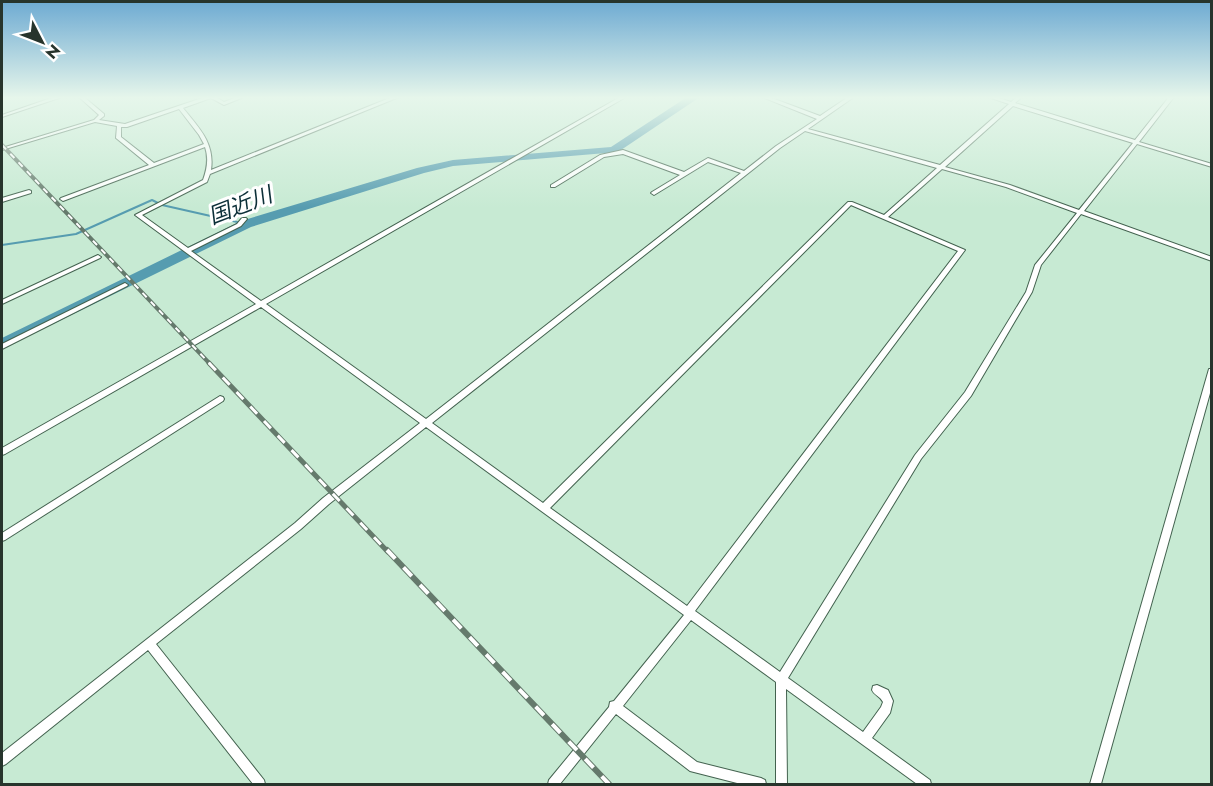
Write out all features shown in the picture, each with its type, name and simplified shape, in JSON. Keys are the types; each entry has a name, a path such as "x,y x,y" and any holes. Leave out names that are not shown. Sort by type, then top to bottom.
{"street":[{"path":"2,149 53,134"},
{"path":"118,134 118,137 153,165"},
{"path":"199,134 207,145 212,159 205,181 138,215 926,784"},
{"path":"208,173 307,134"},
{"path":"2,452 561,134"},
{"path":"2,760 426,423 745,172 798,134"},
{"path":"821,134 1008,186 1212,259"},
{"path":"885,218 979,134"},
{"path":"1109,134 1212,166"},
{"path":"781,784 781,680 918,457 968,394 1029,292 1038,265 1143,134"},
{"path":"63,199 207,145"},
{"path":"553,186 602,156 623,152 684,174"},
{"path":"654,193 708,160 745,172"},
{"path":"2,200 29,192"},
{"path":"544,508 850,203 962,250 689,613 553,784"},
{"path":"188,250 239,225 244,219"},
{"path":"2,302 98,257"},
{"path":"2,347 125,285"},
{"path":"1095,784 1212,371"},
{"path":"2,537 220,399"},
{"path":"149,643 260,784"},
{"path":"864,740 886,709 888,701 884,694 877,690"},
{"path":"614,706 694,766 761,784"}],"waterway":[{"name":"国近川","path":"520,159 614,150 639,134"},
{"name":"国近川","path":"2,344 246,224 421,170 453,163 512,159"},
{"path":"2,245 76,234 152,200 162,205 246,224"}],"railway":[{"path":"2,145 211,365"},
{"path":"209,363 388,552"},
{"path":"387,550 609,784"}]}
